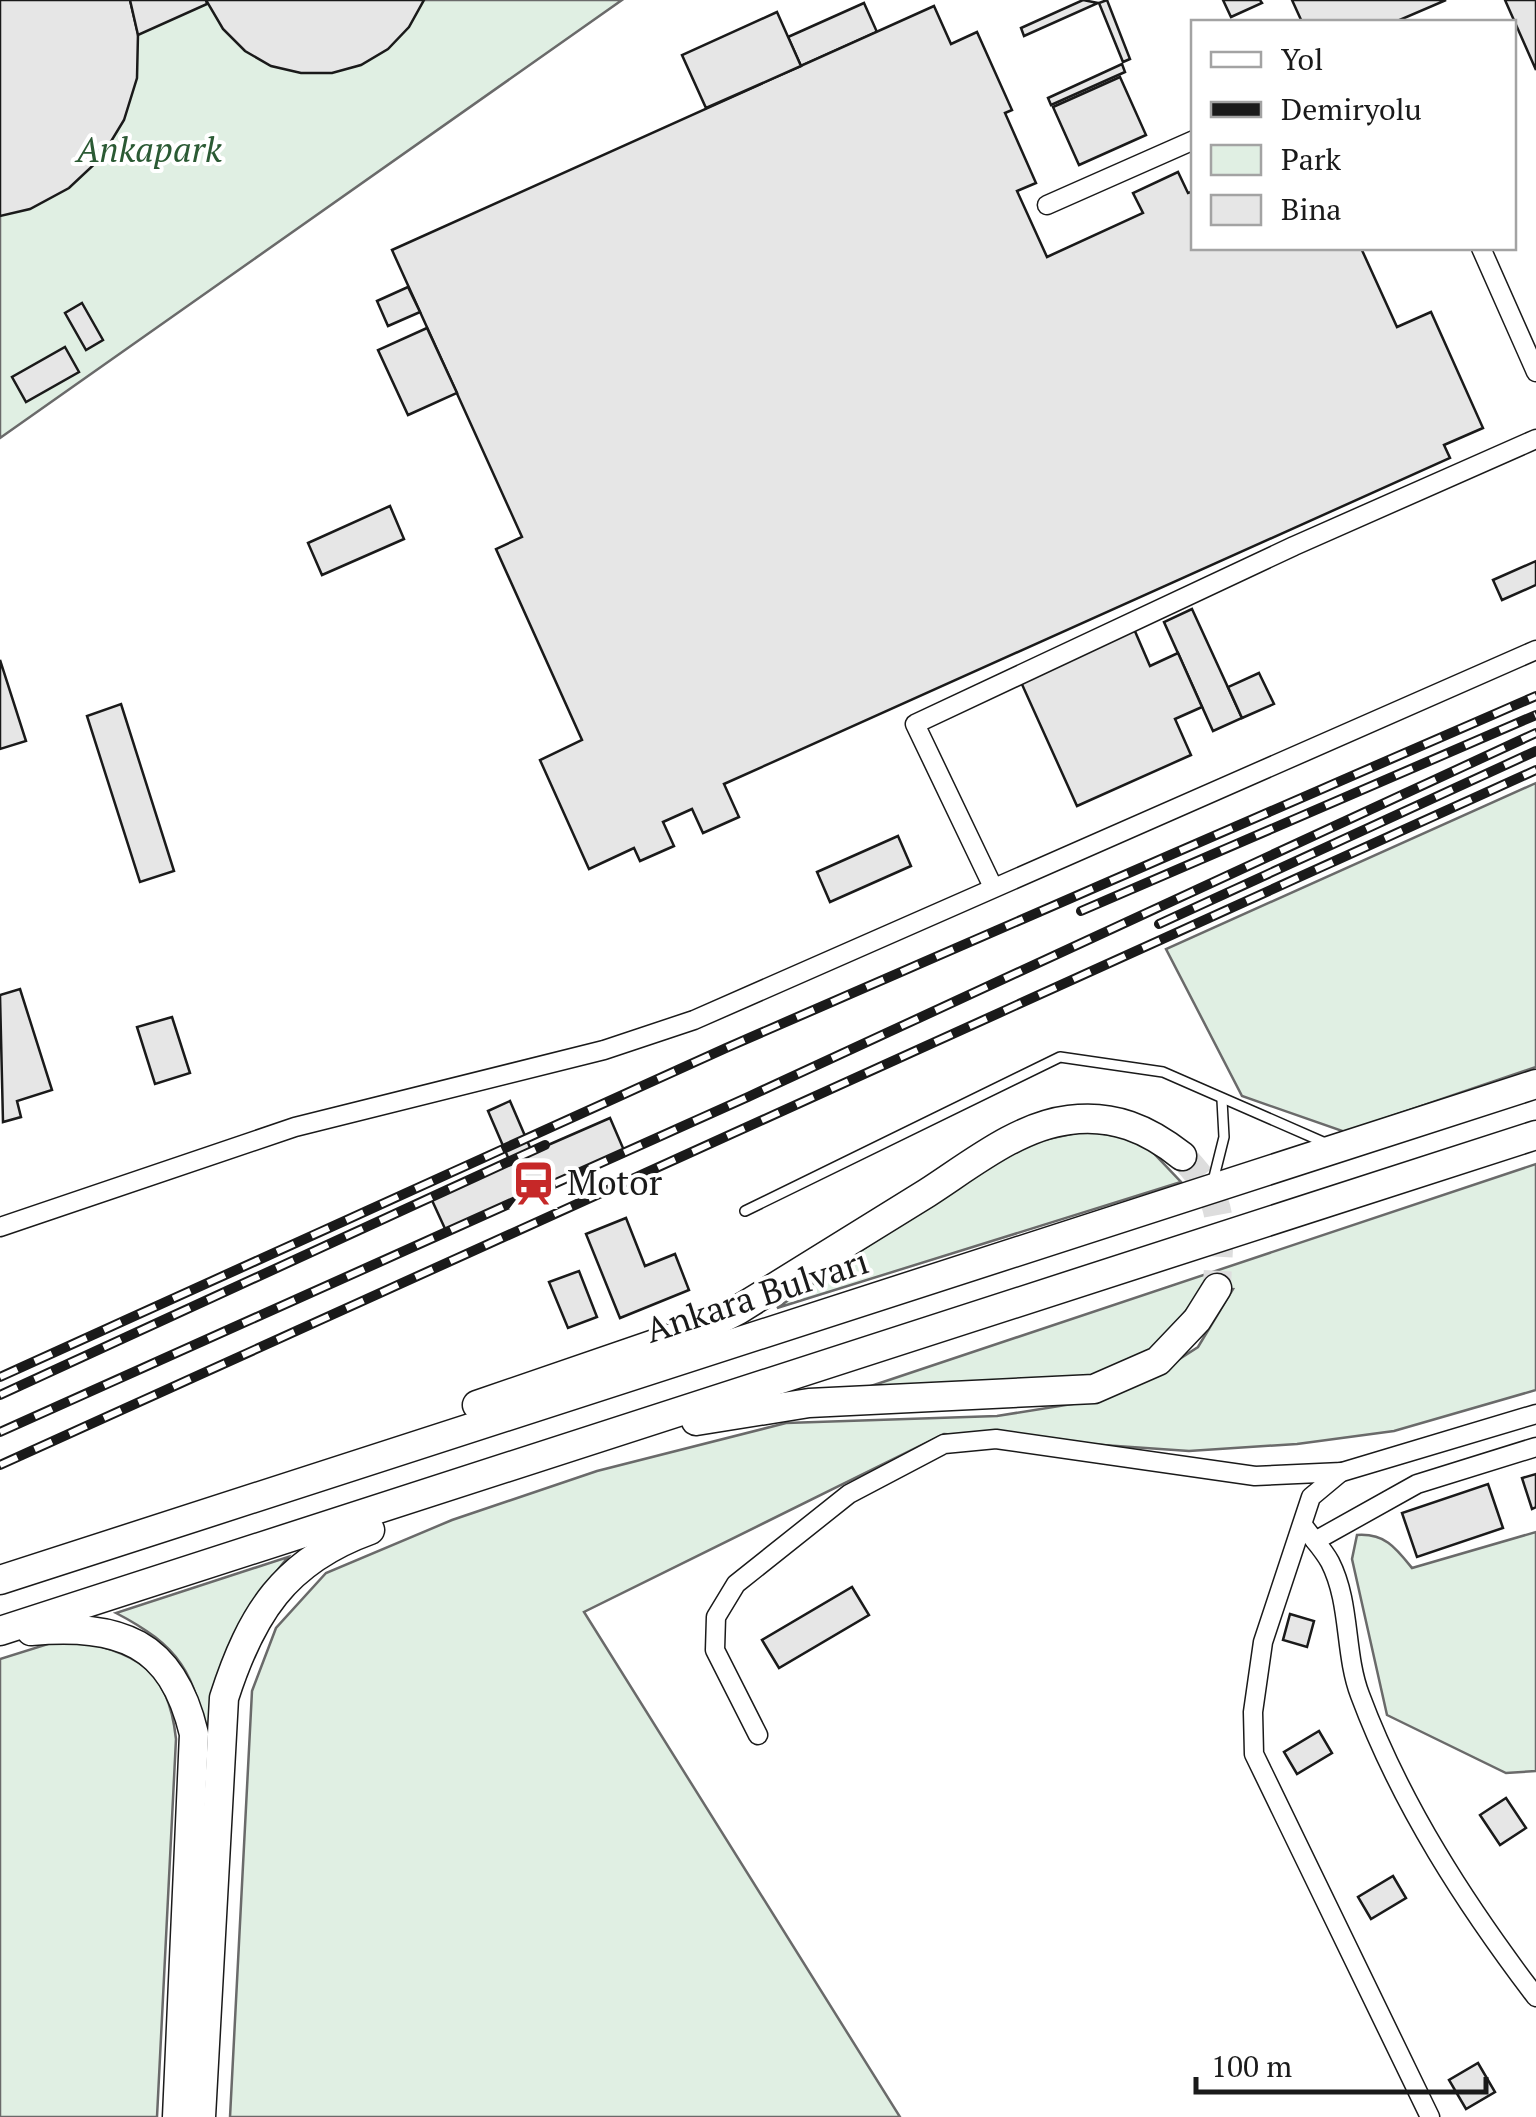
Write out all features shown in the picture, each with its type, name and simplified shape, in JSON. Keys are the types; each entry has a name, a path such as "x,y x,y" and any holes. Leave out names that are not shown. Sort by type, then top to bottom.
{"main road":[{"name":"Ankara Bulvarı","path":"0,1580 1536,1084"},
{"path":"341,1468 442,1416 723,1318 982,1158 1043,1126 1088,1118 1127,1124 1182,1156"},
{"path":"0,1632 1536,1135"},
{"path":"201,2117 218,1746 224,1698 253,1624 283,1584 318,1552 531,1477 587,1440 810,1403 1094,1389 1158,1360 1197,1320 1218,1288"},
{"path":"0,1632 82,1628 115,1634 155,1655 182,1692 194,1734 177,2117"}],"street":[{"path":"1046,204 1191,141"},
{"path":"1482,250 1536,372"},
{"path":"993,886 915,724 1294,546 1536,439"},
{"path":"0,1227 295,1127 604,1050 694,1020 1536,650"},
{"path":"758,1734 715,1650 716,1617 736,1584 849,1494 944,1444 996,1439 1254,1476 1342,1472 1536,1414"},
{"path":"1315,1541 1417,1484 1536,1447"},
{"path":"1342,1472 1311,1497 1264,1642 1253,1712 1254,1754 1430,2117"},
{"path":"1303,1525 1330,1562 1344,1605 1358,1690 1383,1753 1480,1923 1536,1997"}],"lane":[{"path":"744,1211 1060,1057 1164,1072 1222,1100 1269,1114 1337,1148"},
{"path":"1210,1190 1224,1137 1222,1100"}],"green space":[{"name":"Ankapark","path":"0,0 622,0 0,438"},
{"path":"1536,783 1536,1067 1345,1132 1242,1096 1166,949"},
{"path":"1086,1131 1141,1140 1181,1182 777,1308 922,1209 1029,1143"},
{"path":"1536,1164 1536,1390 1394,1431 1297,1444 1189,1451 944,1434 584,1612 900,2117 230,2117 252,1691 276,1628 326,1573 452,1520 597,1471 786,1423 997,1416 1103,1399 1153,1376 1198,1347 1233,1289 1205,1287 1147,1352 1123,1367 1100,1374 1035,1383 862,1389"},
{"path":"1536,1532 1536,1771 1506,1773 1387,1715 1352,1559 1357,1535 1382,1539 1412,1568"},
{"path":"288,1557 254,1602 231,1642 205,1743 197,1698 181,1664 155,1637 116,1613"},
{"path":"67,1638 111,1650 144,1666 156,1678 172,1714 176,1739 157,2117 0,2117 0,1659"}],"building":[{"path":"0,0 130,0 138,34 137,78 124,120 101,158 69,188 30,209 0,216"},
{"path":"130,0 206,0 207,4 138,35"},
{"path":"206,0 424,0 409,27 388,49 361,65 332,73 301,73 271,66 245,51 223,29"},
{"path":"1083,0 1098,3 1024,36 1021,28"},
{"path":"1107,0 1130,59 1123,62 1099,3"},
{"path":"1223,0 1260,0 1262,3 1231,17"},
{"path":"1292,0 1446,0 1400,20 1301,20"},
{"path":"1505,0 1536,0 1536,70 1516,20"},
{"path":"864,3 877,32 801,66 788,37"},
{"path":"934,6 951,44 977,32 1012,110 1005,113 1036,183 1017,191 1047,257 1143,213 1133,193 1178,172 1188,193 1191,192 1191,250 1362,250 1397,327 1431,312 1483,428 1444,445 1450,458 724,784 739,817 703,833 692,809 663,822 674,846 640,861 634,848 589,869 540,760 582,740 496,549 522,537 392,250"},
{"path":"777,12 801,66 706,108 682,55"},
{"path":"1122,64 1125,72 1051,105 1048,98"},
{"path":"1120,77 1146,135 1079,165 1053,107"},
{"path":"408,287 420,312 388,326 377,301"},
{"path":"82,303 103,340 86,350 65,313"},
{"path":"427,328 457,393 408,415 378,350"},
{"path":"65,347 79,372 26,402 12,377"},
{"path":"390,506 404,539 322,575 308,543"},
{"path":"1536,561 1536,585 1502,600 1493,580"},
{"path":"1192,609 1242,718 1213,731 1164,622"},
{"path":"1134,629 1150,666 1178,653 1202,707 1175,719 1191,755 1077,806 1020,680"},
{"path":"0,660 26,741 0,749"},
{"path":"1259,673 1274,704 1242,718 1228,687"},
{"path":"121,704 174,871 140,882 87,716"},
{"path":"898,836 911,866 830,902 817,872"},
{"path":"20,989 52,1090 17,1101 21,1117 3,1122 0,995"},
{"path":"172,1017 190,1073 155,1084 137,1027"},
{"path":"510,1101 532,1152 610,1118 626,1155 447,1233 430,1196 510,1162 488,1111"},
{"path":"626,1218 645,1266 675,1254 689,1290 620,1318 586,1234"},
{"path":"579,1271 597,1317 568,1328 549,1282"},
{"path":"1536,1474 1536,1507 1532,1509 1522,1478"},
{"path":"1488,1484 1503,1528 1417,1557 1402,1513"},
{"path":"852,1587 869,1615 779,1668 762,1640"},
{"path":"1290,1614 1314,1621 1307,1647 1283,1640"},
{"path":"1319,1731 1332,1753 1297,1774 1284,1752"},
{"path":"1506,1798 1526,1828 1500,1845 1480,1815"},
{"path":"1393,1876 1406,1898 1371,1919 1358,1897"},
{"path":"1478,2063 1495,2092 1466,2109 1449,2080"}],"tunnel":[{"path":"1182,1156 1215,1203 1219,1231 1217,1288"}],"railway":[{"path":"0,1377 726,1048 1536,696"},
{"path":"1081,911 1536,715"},
{"path":"0,1432 748,1097 1536,733"},
{"path":"1159,924 1536,751"},
{"path":"0,1465 1536,770"},
{"path":"0,1395 545,1145"}],"place":[{"name":"Motor","path":"534,1183"}]}
